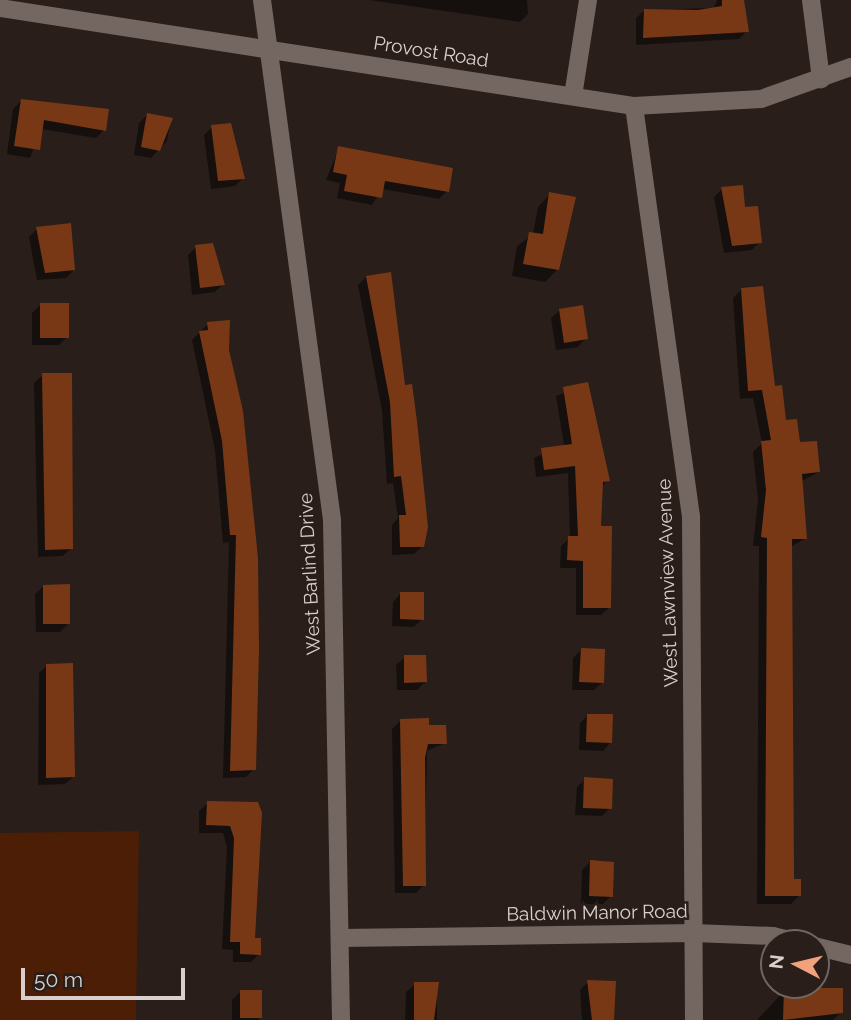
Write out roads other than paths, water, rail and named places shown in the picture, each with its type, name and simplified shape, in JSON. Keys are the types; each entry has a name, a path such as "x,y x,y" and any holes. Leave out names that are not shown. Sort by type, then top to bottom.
{"street":[{"name":"West Barlind Drive","path":"262,0 332,520 341,1020"},
{"path":"573,96 589,0"},
{"path":"811,0 821,79"},
{"name":"Provost Road","path":"0,8 267,47 634,106 761,99 851,67"},
{"name":"West Lawnview Avenue","path":"634,106 691,516 694,1020"},
{"name":"Baldwin Manor Road","path":"341,938 694,933 773,936 851,955"}]}
